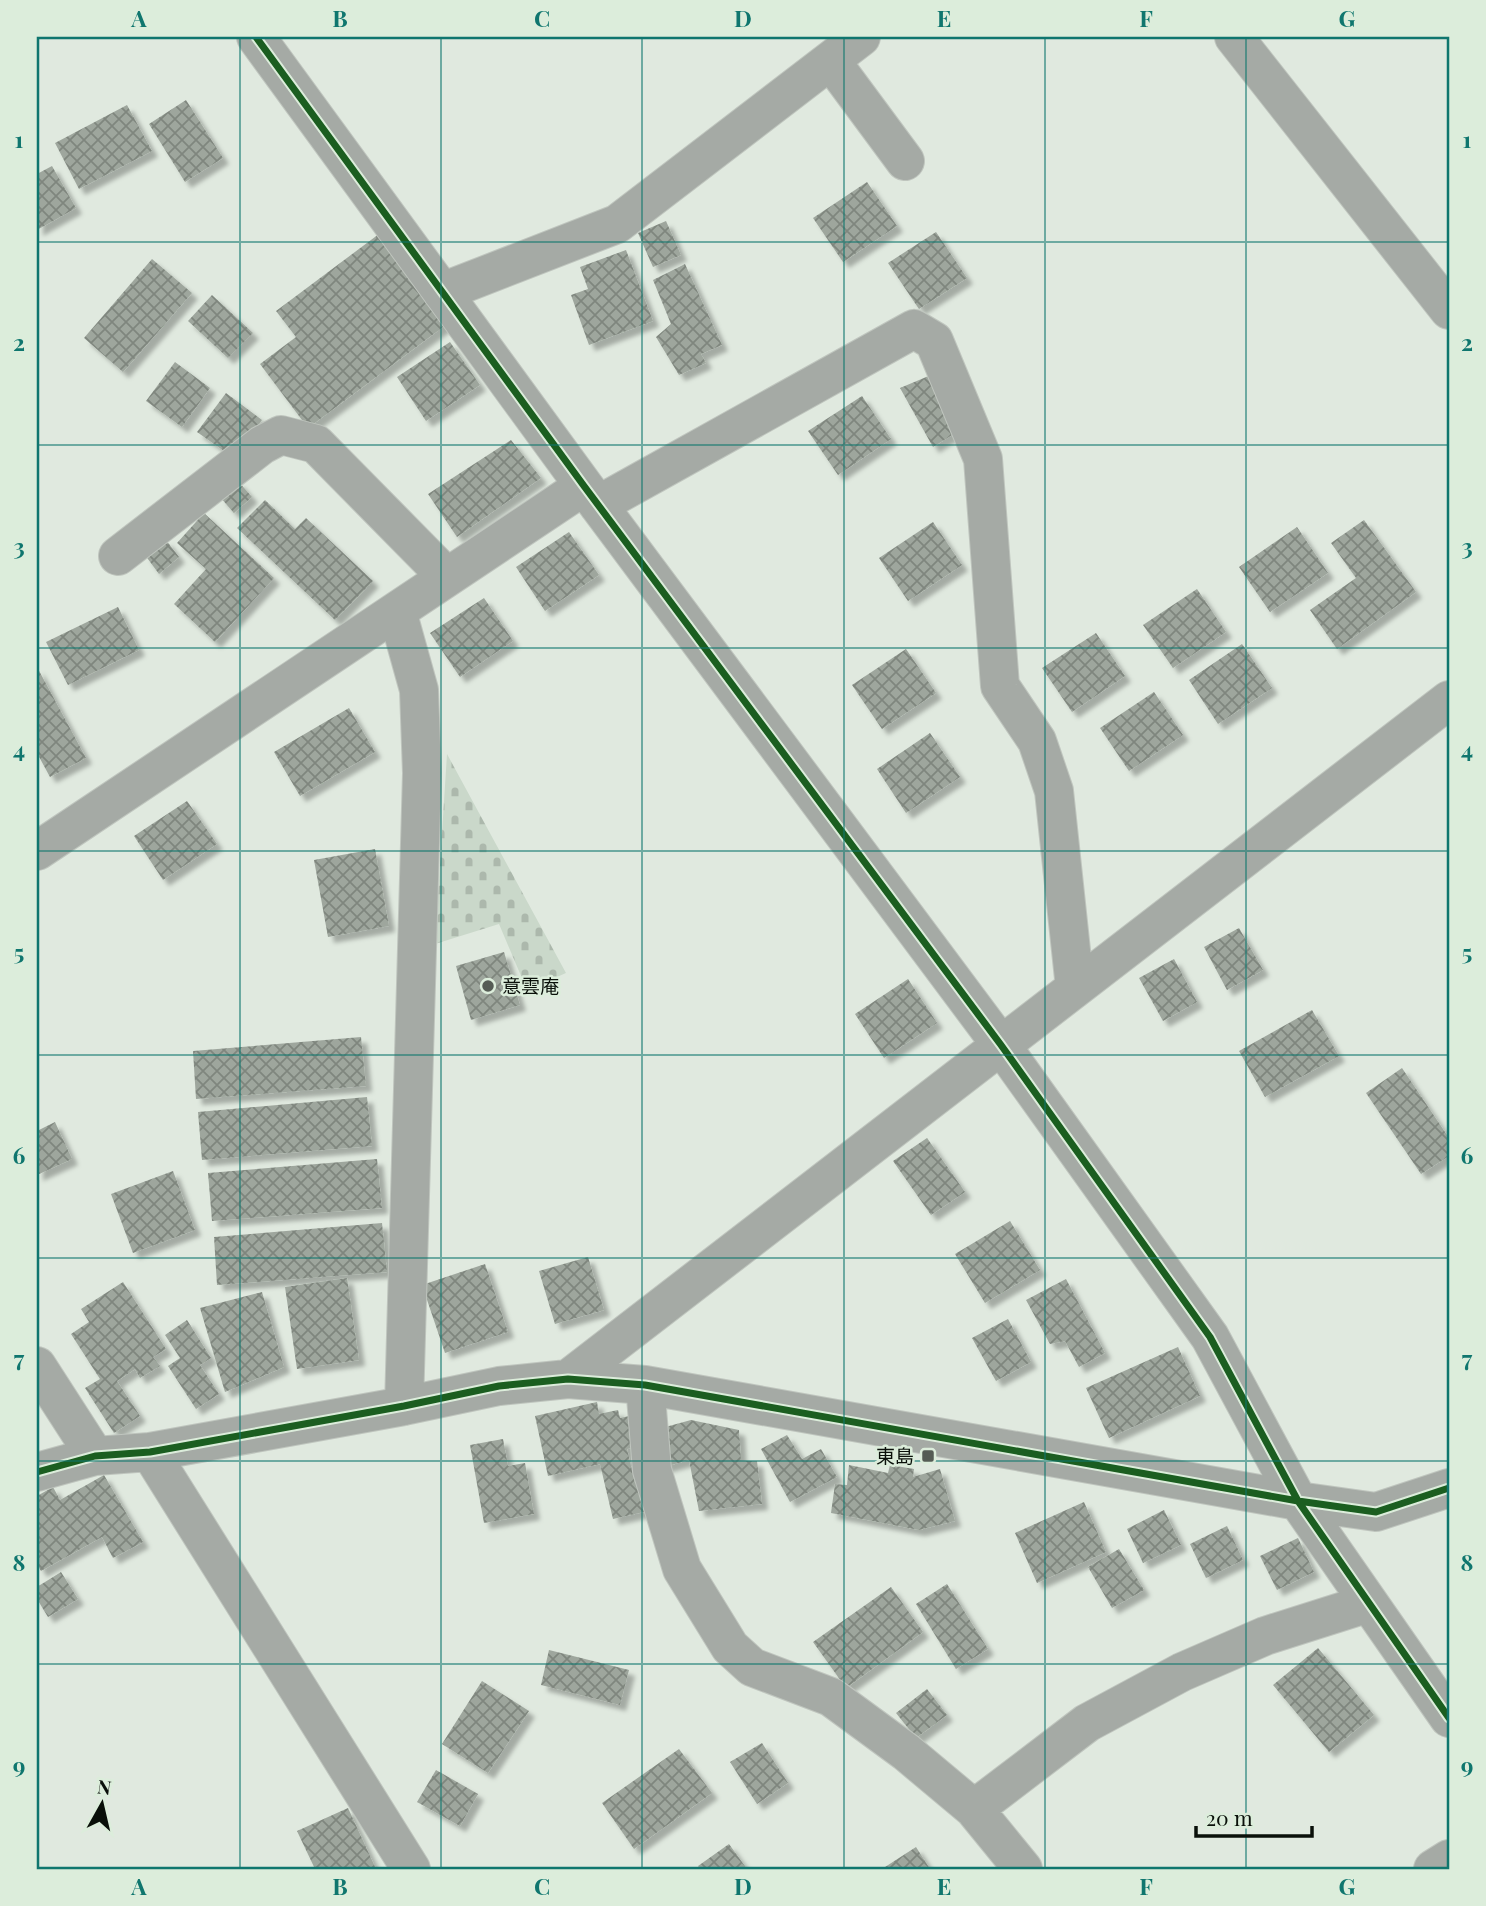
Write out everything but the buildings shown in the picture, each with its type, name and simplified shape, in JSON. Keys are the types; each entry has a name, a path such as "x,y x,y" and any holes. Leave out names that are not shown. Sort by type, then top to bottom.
{"street":[{"path":"256,37 591,496 1001,1045 1210,1337 1297,1501 1449,1718"},
{"path":"442,292 617,224 862,37"},
{"path":"1234,37 1449,310"},
{"path":"831,61 905,161"},
{"path":"37,851 447,577 591,496 914,329 934,341 983,459 1000,685 1037,741 1054,791 1075,988"},
{"path":"118,556 262,445 281,435 316,444 447,577"},
{"path":"397,611 419,690 422,773 404,1406"},
{"path":"568,1379 1449,700"},
{"path":"37,1366 95,1456"},
{"path":"37,1472 95,1456 150,1452 499,1386 568,1379 645,1385 1297,1501 1376,1512 1449,1488"},
{"path":"645,1385 652,1470 682,1569 730,1647 752,1667 831,1697 906,1752 974,1809 1023,1869"},
{"path":"150,1452 411,1869"},
{"path":"974,1809 1087,1723 1182,1672 1265,1636 1369,1603"},
{"path":"1433,1869 1449,1859"}],"green space":[{"path":"447,754 566,973 527,990 499,924 435,944"}],"cycle path":[{"path":"256,37 584,486 1001,1045 1210,1337 1298,1501 1449,1718"},
{"path":"37,1472 95,1456 150,1452 499,1386 568,1379 645,1385 1298,1501 1376,1512 1449,1488"}],"place":[{"name":"意雲庵","path":"488,986"},
{"name":"東島","path":"928,1456"}]}
